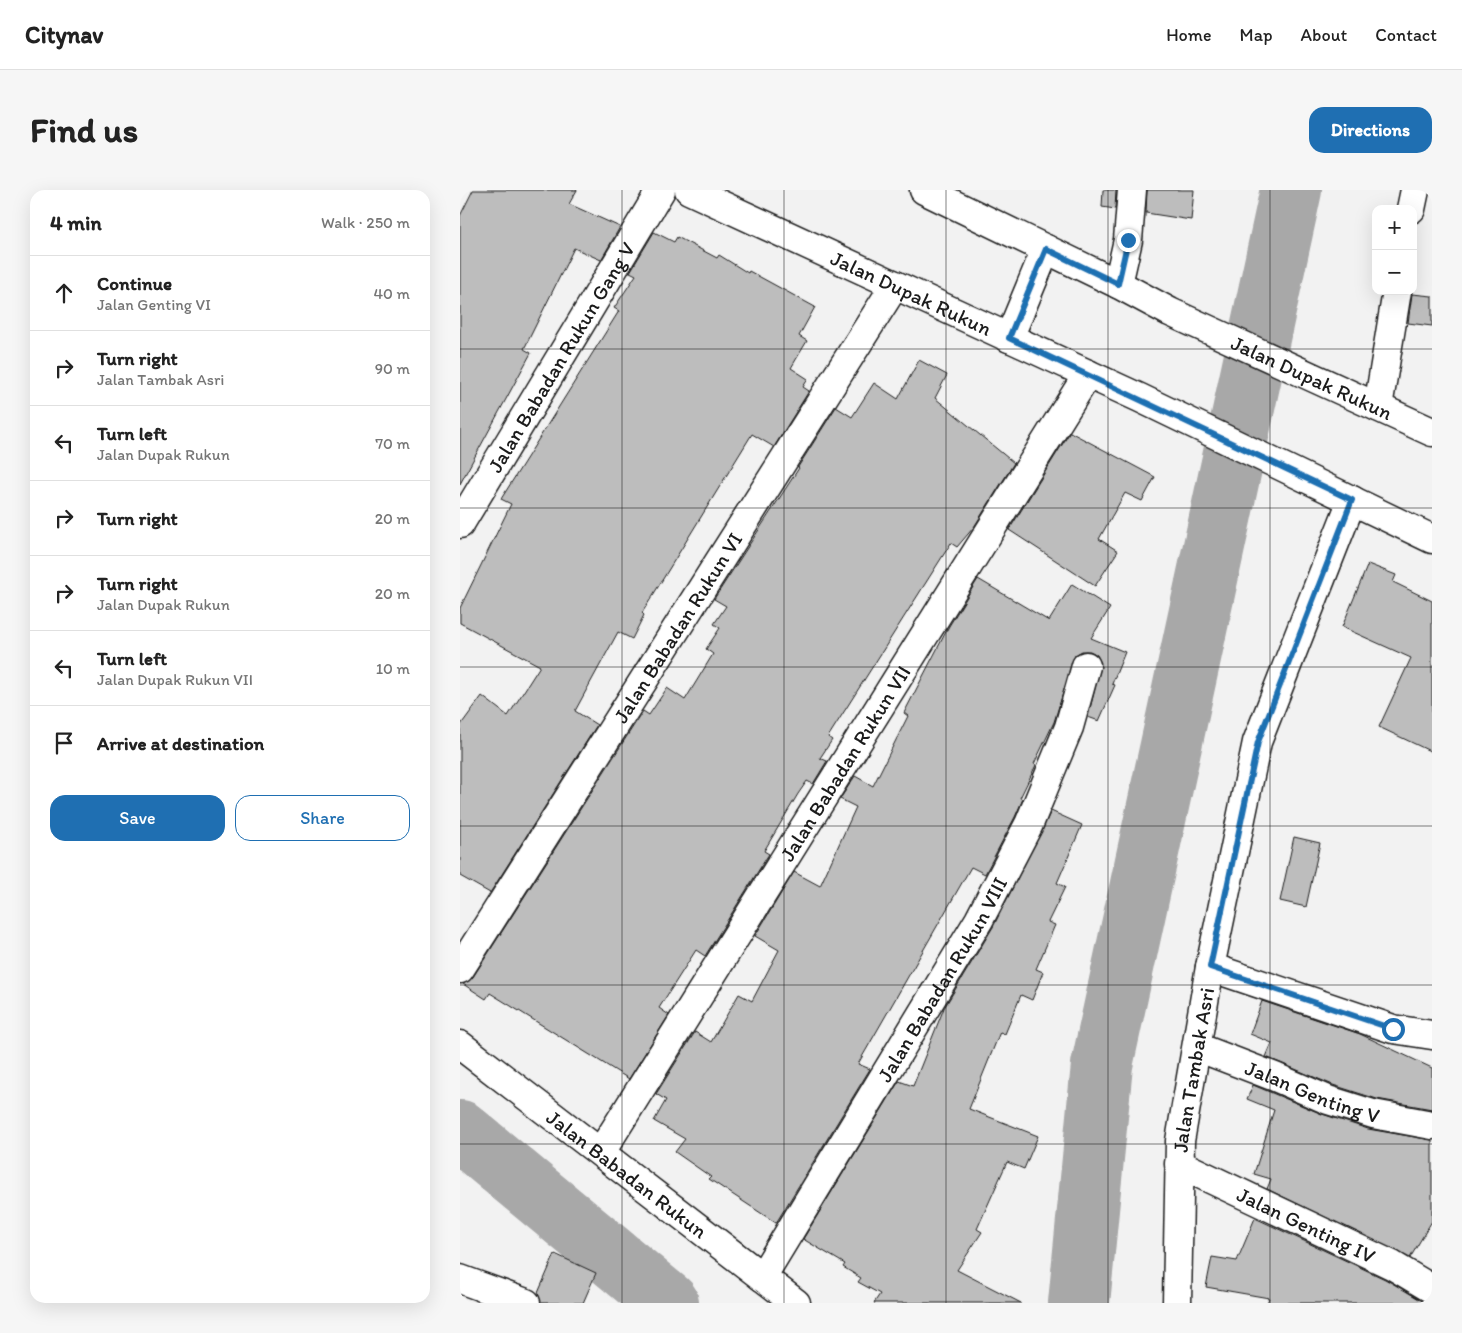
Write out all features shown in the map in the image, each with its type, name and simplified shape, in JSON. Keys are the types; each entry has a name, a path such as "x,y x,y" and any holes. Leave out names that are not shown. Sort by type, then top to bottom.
{"street":[{"name":"Jalan Babadan Rukun Gang V","path":"460,524 661,190"},
{"name":"Jalan Dupak Rukun","path":"689,190 1140,398 1432,539"},
{"name":"Jalan Dupak Rukun","path":"924,190 956,197 1046,249 1170,312 1432,432"},
{"path":"1118,284 1128,240 1132,190"},
{"path":"1412,205 1414,190"},
{"path":"1009,338 1046,249"},
{"name":"Jalan Babadan Rukun VI","path":"460,969 895,285"},
{"path":"1367,402 1396,295"},
{"name":"Jalan Babadan Rukun VII","path":"601,1152 1088,374"},
{"name":"Jalan Tambak Asri","path":"1183,1300 1180,1141 1210,967 1258,742 1352,500"},
{"name":"Jalan Babadan Rukun VIII","path":"762,1276 979,920 1029,824 1069,727 1086,666"},
{"path":"1210,967 1393,1029 1432,1035"},
{"name":"Jalan Babadan Rukun","path":"460,1044 796,1303"},
{"name":"Jalan Genting V","path":"1196,1047 1275,1077 1328,1100 1373,1114 1432,1125"},
{"name":"Jalan Genting IV","path":"1179,1164 1392,1265 1432,1289"},
{"path":"460,1279 526,1303"}],"building":[{"path":"473,190 577,190 569,204 620,227 601,260 574,248 524,349 531,353 460,484 460,216"},
{"path":"1103,190 1116,190 1115,209 1102,207"},
{"path":"1147,190 1194,190 1191,220 1146,213"},
{"path":"654,232 674,242 677,237 717,258 719,255 748,273 749,271 815,307 799,336 807,341 791,368 808,379 803,387 809,391 774,447 752,434 642,613 644,615 632,639 618,632 575,711 597,725 490,893 460,876 460,726 482,696 508,716 540,666 460,623 460,608 511,504 501,499 619,311 614,308 636,275 630,272"},
{"path":"1412,295 1432,296 1432,326 1408,323"},
{"path":"919,360 947,375 935,398 1014,463 974,527 957,547 951,543 828,737 832,740 820,758 827,761 813,784 807,781 798,794 764,851 769,854 705,956 696,950 659,1008 669,1015 629,1079 490,993 486,999 463,984 473,977 643,711 649,715 667,688 685,700 713,654 706,649 720,628 714,624 726,606 714,599 836,407 852,417 874,383 898,399"},
{"path":"1070,432 1155,477 1142,501 1125,493 1099,539 1118,551 1095,586 1009,530"},
{"path":"1368,564 1396,575 1393,582 1432,601 1432,752 1379,727 1411,658 1342,627"},
{"path":"978,579 1049,621 1072,584 1110,608 1091,638 1125,652 1112,684 1115,685 1099,721 1088,717 1101,663 1097,655 1090,651 1082,651 1075,655 1054,722 1020,798 1023,799 985,874 971,867 858,1064 870,1069 776,1223 709,1179 711,1177 675,1152 685,1139 654,1121 666,1100 656,1094 695,1032 711,1042 739,994 752,1001 779,950 755,936 794,872 820,886 856,807 840,799 855,776 873,786 908,716 904,713 949,626"},
{"path":"1051,811 1082,825 1057,883 1065,887 1048,922 1055,925 1036,969 1043,972 1032,1000 1021,995 1005,1034 1000,1032 969,1109 1038,1136 1024,1169 1007,1162 977,1229 982,1232 957,1270 1021,1303 874,1303 880,1294 858,1282 861,1278 843,1267 845,1264 803,1239 899,1081 913,1086 944,1008 993,927"},
{"path":"1294,837 1320,843 1306,907 1280,901"},
{"path":"1262,1001 1360,1034 1432,1068 1432,1109 1377,1099 1333,1085 1266,1057 1272,1043 1250,1034"},
{"path":"1253,1085 1322,1114 1368,1129 1432,1140 1432,1221 1410,1258 1267,1189 1271,1179 1254,1174 1274,1110 1247,1099"},
{"path":"1255,1218 1385,1279 1426,1303 1267,1303 1269,1298 1206,1287 1212,1257 1237,1261"},
{"path":"555,1254 596,1273 583,1303 541,1303 538,1293"}],"waterway":[{"path":"1079,1303 1102,1065 1291,190"},
{"path":"460,1131 668,1303"}],"route":[{"path":"1128,240 1118,284 1046,249 1009,338 1140,398 1352,500 1258,742 1210,967 1393,1029"}]}
